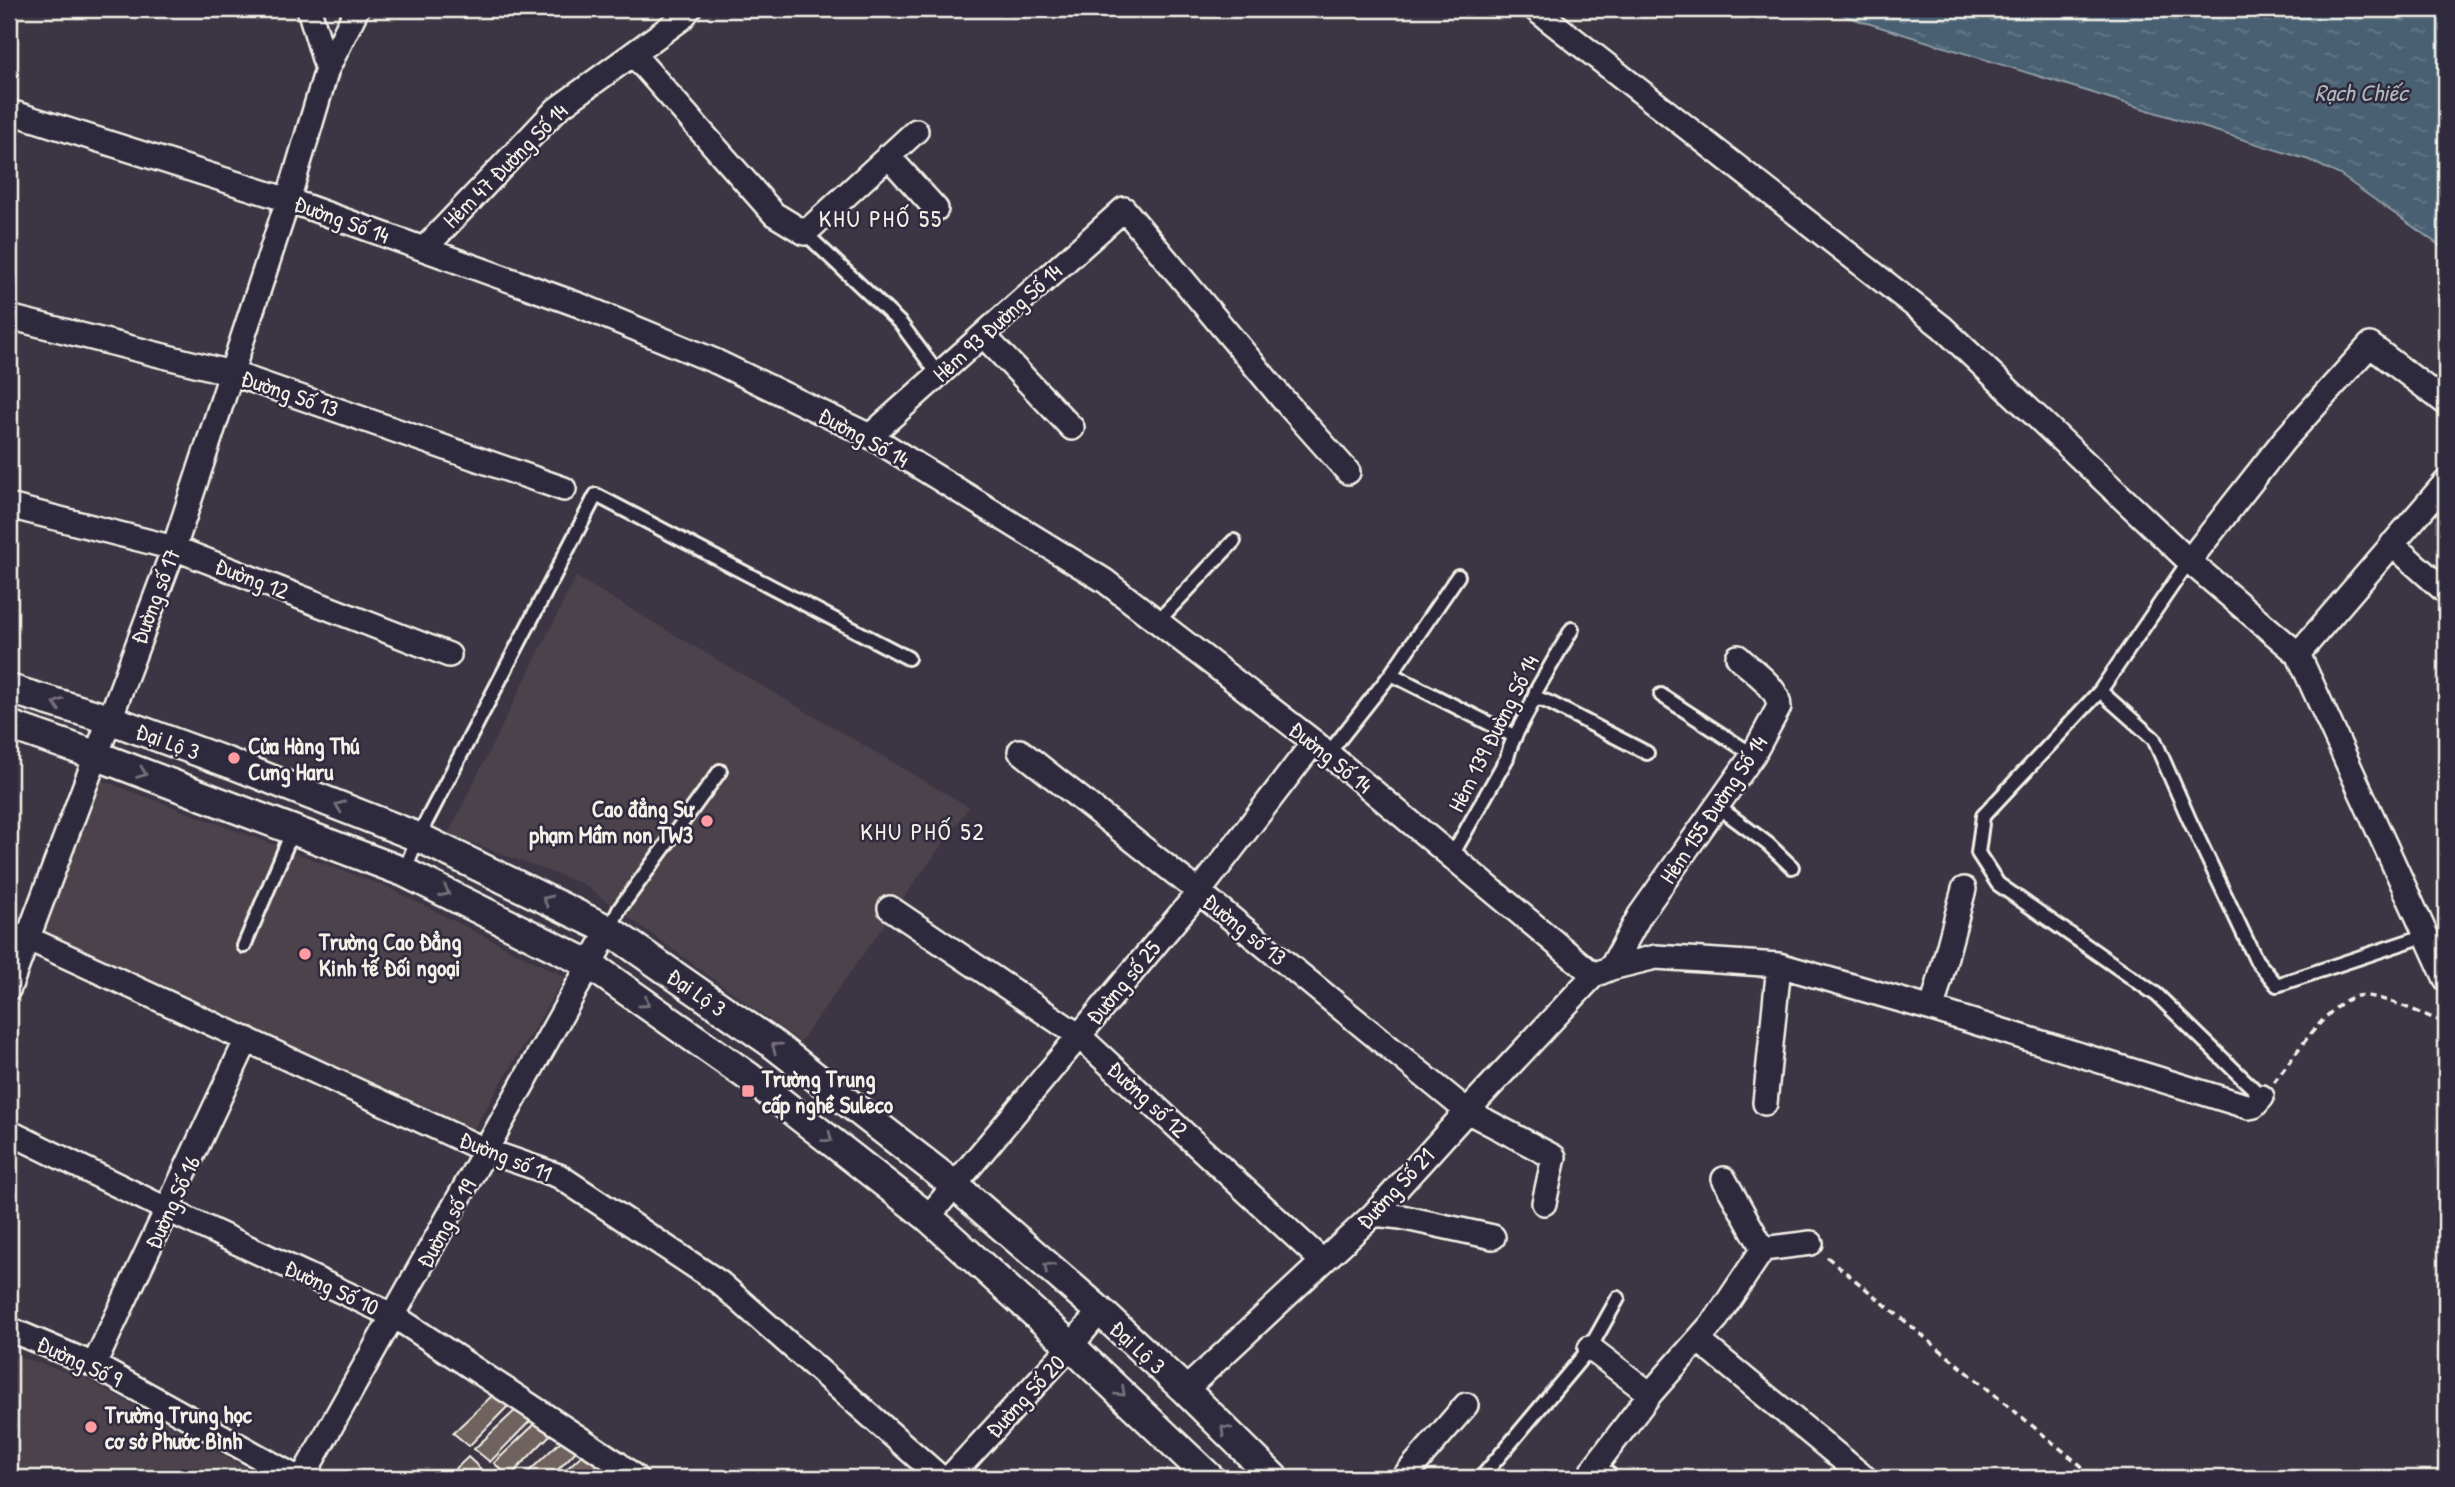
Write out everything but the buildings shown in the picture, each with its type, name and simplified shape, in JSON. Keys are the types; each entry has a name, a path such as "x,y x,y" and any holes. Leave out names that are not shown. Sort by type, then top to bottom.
{"street":[{"path":"309,9 327,69"},
{"name":"Đường số 17","path":"9,988 18,936 95,755 174,548 288,200 327,69 357,9"},
{"name":"Hẻm 47 Đường Số 14","path":"424,249 557,109 681,19 689,9"},
{"path":"1535,9 1942,327 2189,561 2298,654 2436,931 2446,979"},
{"path":"633,54 774,214 805,233 916,131"},
{"name":"Đường Số 14","path":"16,114 288,200 579,305 717,362 870,436 1105,581 1321,748 1451,857 1603,972"},
{"path":"888,156 936,209"},
{"name":"Hẻm 93 Đường Số 14","path":"870,436 1124,209 1348,472"},
{"name":"Đường Số 13","path":"9,317 231,373 564,489"},
{"path":"984,335 1072,428"},
{"path":"2189,561 2284,440 2370,345 2446,403"},
{"path":"2298,654 2446,482"},
{"name":"Đường 12","path":"9,506 174,548 449,655"},
{"path":"2392,544 2446,592"},
{"name":"Hẻm 155 Đường Số 14","path":"1603,972 1753,755 1779,707 1779,699 1774,691 1738,657"},
{"name":"Đại Lộ 3","path":"9,689 108,719 418,837 609,930 773,1044 954,1185 1100,1311 1274,1478"},
{"name":"Đại Lộ 3","path":"9,725 404,872 589,964 749,1077 928,1217 1071,1346 1210,1478"},
{"name":"Đường số 25","path":"928,1217 1321,748"},
{"name":"Đường số 13","path":"1020,751 1199,892 1466,1111 1554,1157 1544,1203"},
{"path":"1931,1009 1964,889"},
{"name":"Đường số 12","path":"890,908 1078,1035 1322,1261"},
{"name":"Đường số 19","path":"302,1478 609,930"},
{"name":"Đường số 11","path":"18,936 486,1151 559,1176 720,1283 941,1478"},
{"path":"1603,972 1656,957 1779,965 2249,1107 2254,1107 2262,1097"},
{"path":"1765,1103 1779,965"},
{"name":"Đường Số 21","path":"1185,1390 1374,1214 1466,1111 1603,972"},
{"name":"Đường Số 16","path":"94,1365 247,1039"},
{"name":"Đường Số 10","path":"9,1132 394,1316 617,1463 635,1478"},
{"path":"1724,1179 1763,1249"},
{"path":"1374,1214 1401,1217 1493,1237"},
{"path":"1596,1475 1650,1394 1717,1318 1763,1249 1811,1243"},
{"name":"Đường Số 20","path":"949,1478 1100,1311"},
{"name":"Đường Số 9","path":"9,1329 94,1365 297,1478"},
{"path":"1698,1340 1865,1478"},
{"path":"1590,1348 1650,1394"},
{"path":"1403,1478 1466,1405"}],"lane":[{"path":"805,233 901,324 938,374"},
{"path":"404,872 418,837 596,495 908,658"},
{"path":"1157,622 1234,541"},
{"path":"2189,561 2100,691 1983,816 1978,853 1998,884 2157,995 2262,1097"},
{"path":"1321,748 1391,674 1458,576"},
{"name":"Hẻm 139 Đường Số 14","path":"1451,857 1507,758 1514,736 1534,701 1536,691 1572,629"},
{"path":"1391,674 1514,736"},
{"path":"2100,691 2154,739 2256,960 2277,985 2436,931"},
{"path":"1661,695 1753,755"},
{"path":"1534,701 1540,699 1550,703 1647,753"},
{"path":"609,930 620,908 720,771"},
{"path":"1717,806 1768,844 1792,867"},
{"path":"244,946 293,830"},
{"path":"1481,1478 1590,1348 1618,1298"}],"path":[{"path":"2262,1097 2331,1010 2357,996 2383,1000 2446,1023"},
{"path":"1811,1243 2095,1478"}],"shaded area":[{"name":"Cao đẳng Sư phạm Mầm non TW3","path":"576,577 969,807 800,1042 583,884 448,834"},
{"name":"Trường Cao Đẳng Kinh tế Đối ngoại","path":"93,777 389,888 565,977 471,1133 40,932"},
{"name":"Trường Trung học cơ sở Phước Bình","path":"9,1354 83,1377 262,1477 9,1478"}],"water":[{"name":"Rạch Chiếc","path":"1830,9 2446,9 2446,250 2340,175 2309,160 1851,18"}],"place":[{"name":"Cửa Hàng Thú Cưng Haru","path":"234,758"},
{"name":"Cao đẳng Sư phạm Mầm non TW3","path":"707,821"},
{"name":"Trường Cao Đẳng Kinh tế Đối ngoại","path":"305,954"},
{"name":"Trường Trung cấp nghề Suleco","path":"748,1091"},
{"name":"Trường Trung học cơ sở Phước Bình","path":"91,1427"}],"district":[{"name":"KHU PHỐ 55","path":"881,218"},
{"name":"KHU PHỐ 52","path":"923,831"}]}
